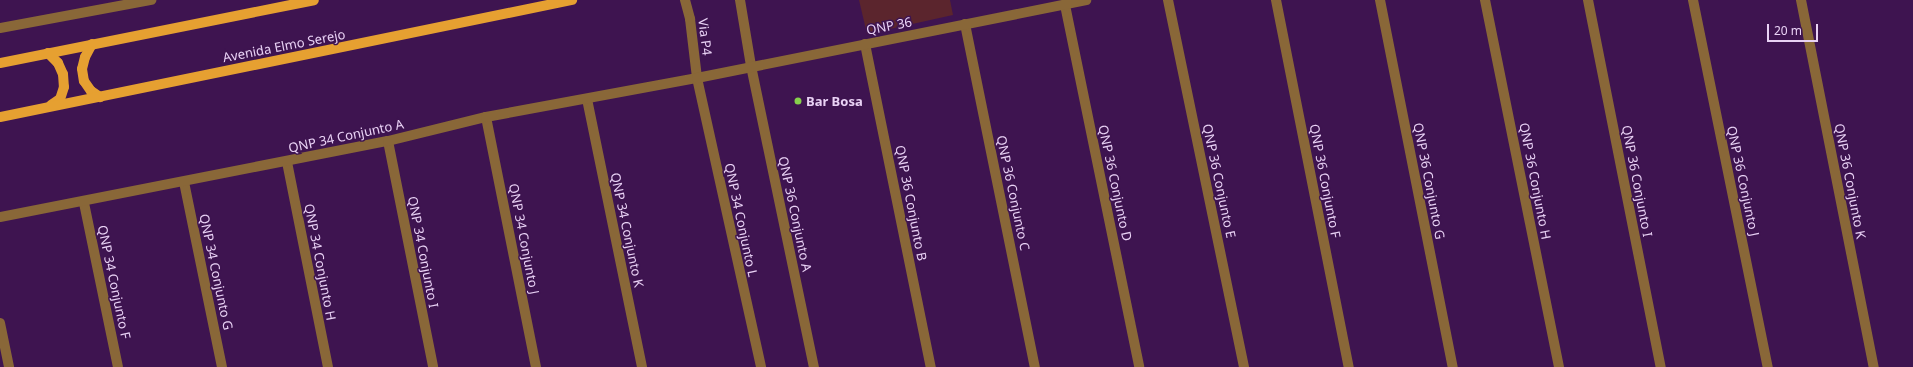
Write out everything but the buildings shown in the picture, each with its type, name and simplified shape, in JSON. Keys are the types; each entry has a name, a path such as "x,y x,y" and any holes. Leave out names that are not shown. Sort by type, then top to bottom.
{"main road":[{"path":"0,63 314,0"},
{"name":"Avenida Elmo Serejo","path":"0,117 572,0"},
{"path":"92,44 85,57 82,69 84,81 91,92 100,96"},
{"path":"48,53 58,63 63,74 64,87 60,99 51,106"}],"street":[{"path":"0,28 151,0"},
{"name":"Via P4","path":"685,0 697,78"},
{"path":"740,0 751,66"},
{"name":"QNP 36","path":"697,78 1086,0"},
{"name":"QNP 36 Conjunto E","path":"1168,0 1244,367"},
{"name":"QNP 36 Conjunto F","path":"1276,0 1349,367"},
{"name":"QNP 36 Conjunto G","path":"1380,0 1453,367"},
{"name":"QNP 36 Conjunto H","path":"1485,0 1559,367"},
{"name":"QNP 36 Conjunto I","path":"1588,0 1662,367"},
{"name":"QNP 36 Conjunto J","path":"1693,0 1768,367"},
{"name":"QNP 36 Conjunto K","path":"1801,0 1874,367"},
{"name":"QNP 36 Conjunto D","path":"1066,5 1140,367"},
{"name":"QNP 36 Conjunto C","path":"965,24 1036,367"},
{"name":"QNP 36 Conjunto B","path":"865,44 931,367"},
{"name":"QNP 36 Conjunto A","path":"751,66 814,367"},
{"name":"QNP 34 Conjunto A","path":"0,217 84,203 287,162 388,141 486,117 697,78"},
{"name":"QNP 34 Conjunto L","path":"697,78 760,367"},
{"name":"QNP 34 Conjunto K","path":"587,99 642,367"},
{"name":"QNP 34 Conjunto J","path":"486,117 536,367"},
{"name":"QNP 34 Conjunto I","path":"388,141 433,367"},
{"name":"QNP 34 Conjunto H","path":"287,162 328,367"},
{"name":"QNP 34 Conjunto G","path":"184,182 222,367"},
{"name":"QNP 34 Conjunto F","path":"84,203 118,367"},
{"path":"0,323 9,367"}],"shaded area":[{"path":"859,0 950,0 953,15 867,34"}],"place":[{"name":"Bar Bosa","path":"798,101"}]}
